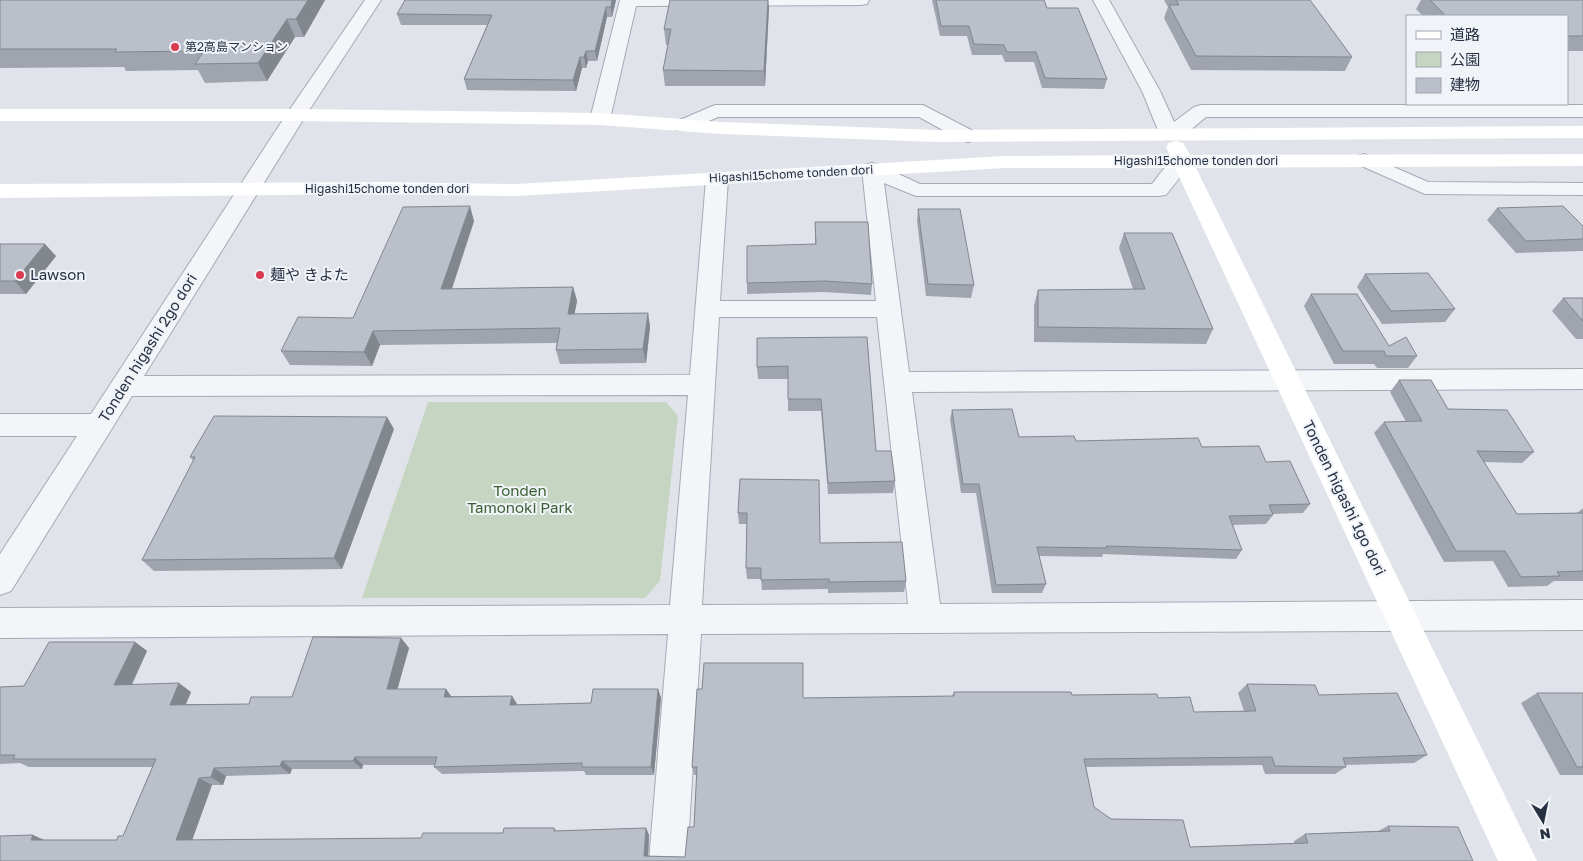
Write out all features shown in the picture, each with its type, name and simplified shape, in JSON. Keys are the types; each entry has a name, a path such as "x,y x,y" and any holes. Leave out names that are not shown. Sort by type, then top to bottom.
{"street":[{"name":"Tonden higashi 2go dori","path":"0,581 249,188 373,0"},
{"path":"600,119 628,0 861,0"},
{"path":"1100,0 1151,91 1170,135 1201,111 1583,111"},
{"name":"Higashi15chome tonden dori","path":"0,115 296,115 600,119 682,126 968,136 1583,132"},
{"name":"Tonden higashi 1go dori","path":"1170,135 1518,861"},
{"path":"1364,160 1425,188 1583,189"},
{"name":"Higashi15chome tonden dori","path":"0,191 249,188 516,190 1005,162 1583,160"},
{"path":"872,170 916,190 1158,190 1183,161"},
{"path":"872,170 926,619"},
{"path":"668,861 718,178"},
{"path":"708,309 889,309"},
{"path":"898,382 1583,379"},
{"path":"124,386 702,385"},
{"path":"0,425 99,425"},
{"path":"0,623 1583,615"}],"green space":[{"name":"Tonden Tamonoki Park","path":"428,402 666,402 678,416 660,581 645,598 362,598"}],"building":[{"path":"0,0 308,0 296,19 287,19 258,63 195,64 204,51 114,52 117,49 0,49"},
{"path":"405,0 612,0 611,7 606,7 595,51 586,51 584,57 580,57 573,80 464,79 492,15 397,14"},
{"path":"670,0 768,0 764,71 663,70 671,29 664,29"},
{"path":"936,0 1044,0 1047,8 1078,8 1107,79 1045,78 1036,52 1007,52 1004,45 974,44 969,26 941,26"},
{"path":"1176,0 1310,0 1352,57 1196,56 1169,5 1179,5"},
{"path":"1430,0 1583,0 1583,36 1568,36 1568,15 1445,15"},
{"path":"470,206 441,289 573,287 568,314 648,313 643,349 556,350 560,328 373,331 364,352 281,351 298,317 353,318 403,207"},
{"path":"1563,206 1583,226 1583,239 1526,241 1497,208"},
{"path":"918,209 960,209 974,285 928,284"},
{"path":"815,222 868,222 872,284 825,281 747,283 747,246 816,244"},
{"path":"1124,233 1172,233 1213,329 1038,327 1038,290 1145,289"},
{"path":"0,244 45,244 15,281 0,281"},
{"path":"1428,273 1455,309 1391,311 1365,274"},
{"path":"1311,294 1357,294 1389,346 1406,337 1417,356 1386,356 1384,351 1343,351"},
{"path":"1563,298 1583,298 1583,321"},
{"path":"867,337 876,451 891,451 895,481 828,483 821,399 788,399 788,366 757,367 757,338"},
{"path":"1399,380 1431,380 1448,409 1507,410 1534,452 1477,451 1517,514 1583,513 1583,571 1557,572 1560,576 1521,577 1505,551 1456,551 1384,422 1422,421"},
{"path":"1012,409 1019,437 1074,436 1076,441 1198,438 1202,447 1259,446 1266,462 1290,461 1310,504 1269,505 1273,515 1229,516 1242,550 1106,546 1107,548 1037,547 1046,584 996,585 979,484 963,484 952,410"},
{"path":"214,416 387,417 334,558 142,560 195,457 190,457"},
{"path":"740,479 819,480 820,543 902,542 906,581 829,582 829,579 761,580 761,568 746,568 747,513 738,513"},
{"path":"313,637 401,638 387,689 446,689 444,697 512,696 510,705 591,703 593,689 658,689 651,767 582,767 582,763 434,767 437,757 355,757 353,761 282,761 280,766 214,768 211,777 199,778 176,840 421,838 423,833 503,833 504,828 554,828 554,831 646,828 644,856 685,857 688,827 694,827 697,767 692,767 697,689 702,689 704,663 803,663 803,698 954,696 954,692 1071,692 1072,695 1157,694 1158,698 1190,697 1194,712 1256,711 1247,684 1315,685 1319,695 1397,693 1427,755 1343,758 1346,767 1275,766 1272,757 1084,759 1094,807 1111,819 1183,820 1190,847 1308,843 1305,834 1390,831 1388,826 1458,827 1473,861 0,861 0,836 33,835 31,840 117,840 118,836 123,836 156,759 13,759 15,755 0,755 0,687 24,686 49,642 135,642 114,685 179,683 170,705 249,704 251,697 292,697"},
{"path":"1537,693 1583,693 1583,767 1577,767"}],"place":[{"name":"第2高島マンション","path":"175,47"},
{"name":"Lawson","path":"20,275"},
{"name":"麺や きよた","path":"260,275"}]}
